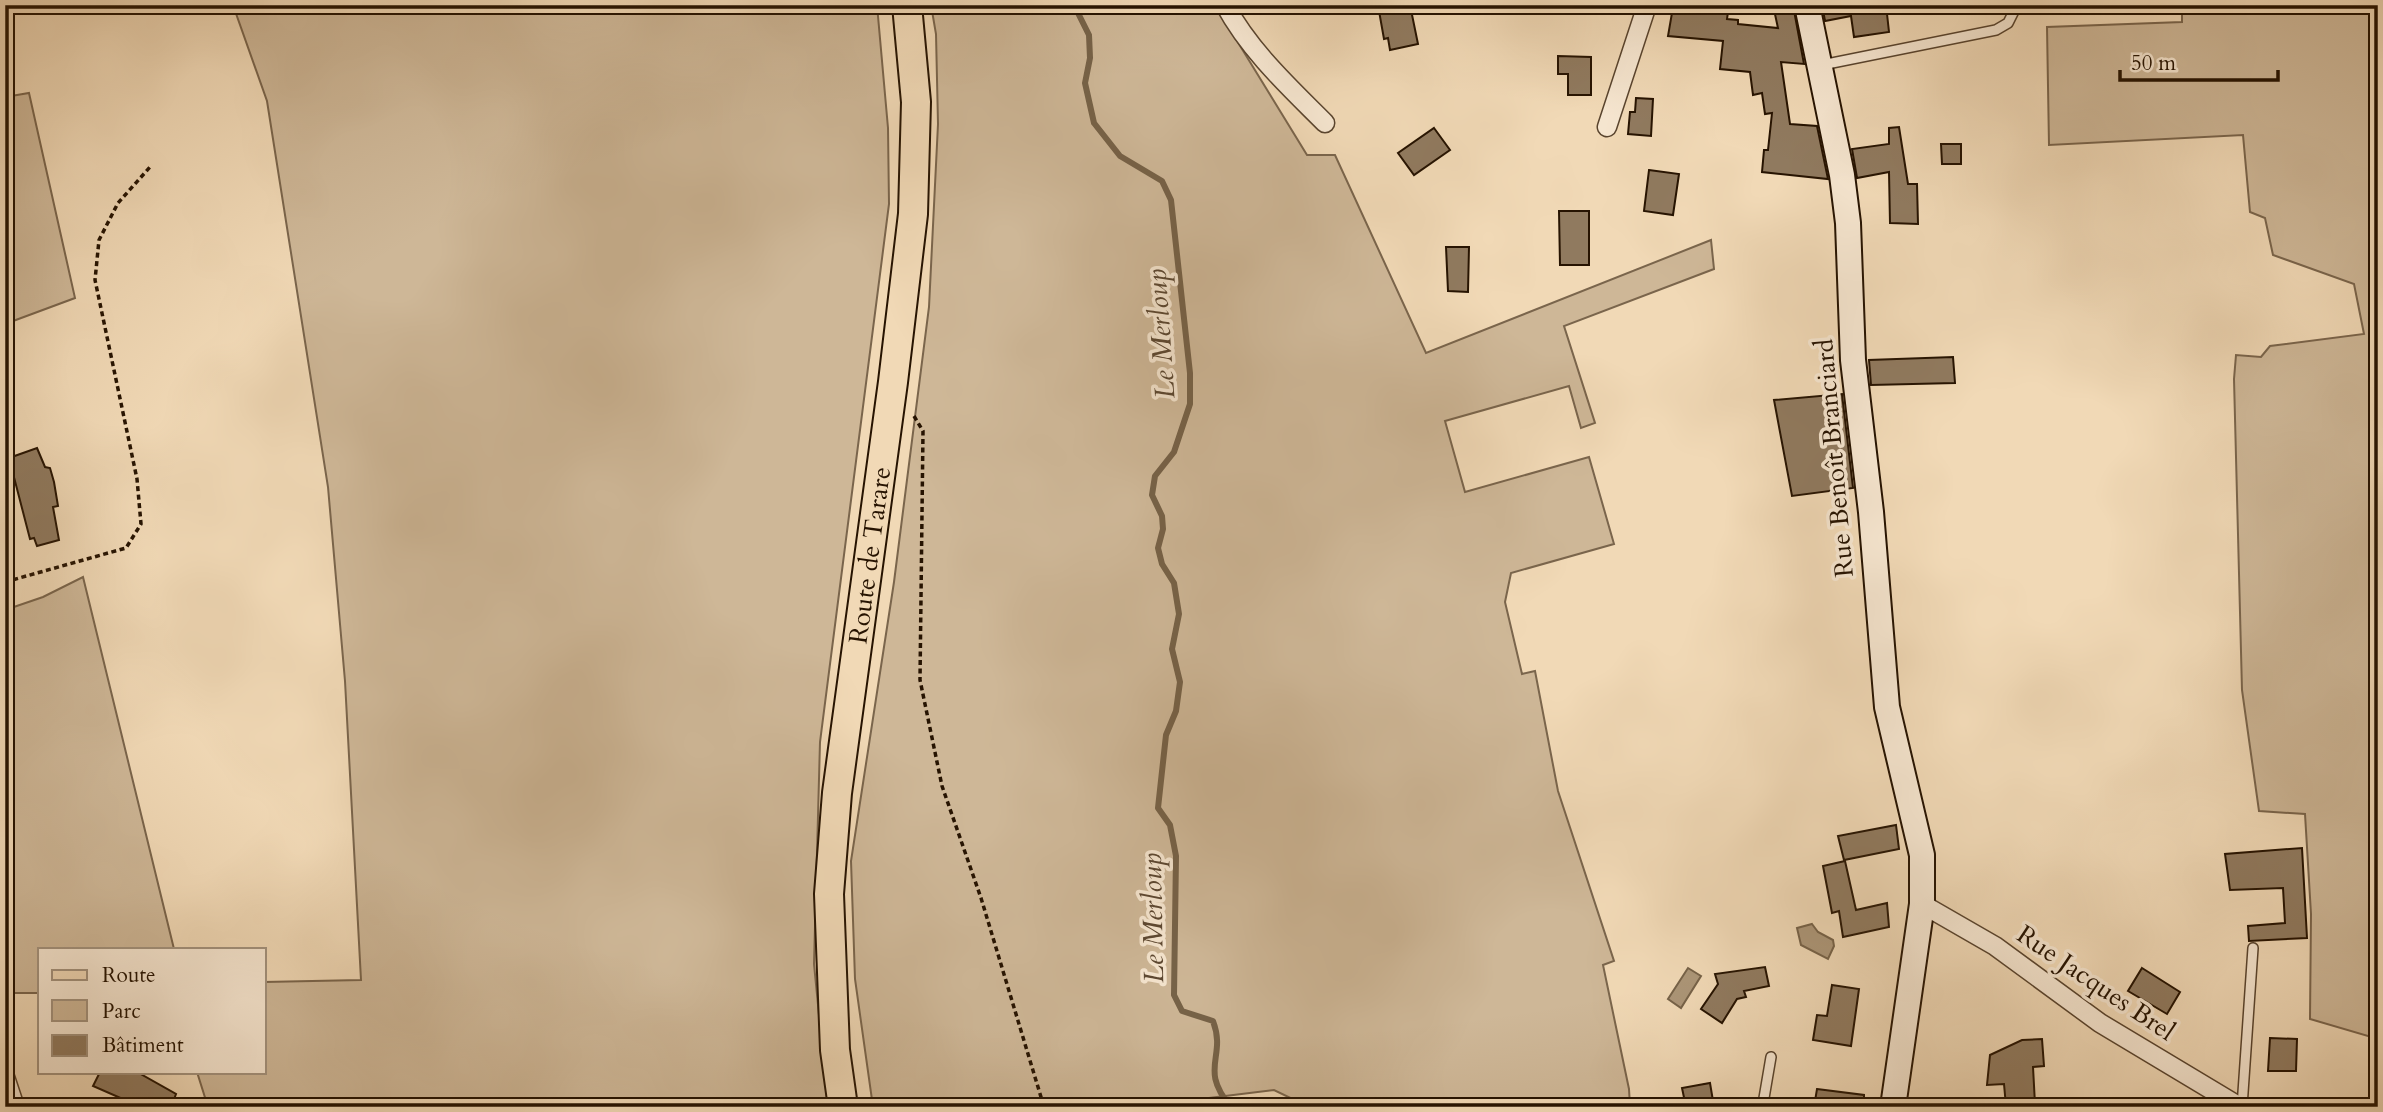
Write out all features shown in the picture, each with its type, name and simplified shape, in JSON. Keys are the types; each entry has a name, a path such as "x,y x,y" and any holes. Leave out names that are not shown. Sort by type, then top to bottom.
{"main road":[{"name":"Route de Tarare","path":"843,1107 835,1050 829,894 837,793 913,214 916,102 907,5"}],"street":[{"path":"1225,5 1235,24 1272,70 1325,123"},
{"path":"1607,127 1647,5"},
{"name":"Rue Benoît Branciard","path":"1807,5 1821,66 1848,223 1853,360 1871,512 1887,707 1922,855 1922,904 1893,1107"},
{"name":"Rue Jacques Brel","path":"1922,904 1995,946 2100,1023 2241,1107"},
{"path":"5,1077 15,1107"}],"lane":[{"path":"1821,66 1996,30 2015,15 2017,5"},
{"path":"2241,1107 2253,948"},
{"path":"1766,1107 1764,1098 1771,1057"}],"path":[{"path":"5,582 126,548 141,524 138,479 95,280 99,240 118,203 150,167"},
{"path":"893,382 923,431 920,680 942,786 981,898 1044,1107"}],"green space":[{"path":"233,5 877,5 888,128 889,204 820,742 814,964 828,1107 208,1107 198,1074 266,1074 266,982 361,980 345,681 328,487 267,101"},
{"path":"931,5 1215,5 1307,155 1335,155 1426,353 1711,240 1714,269 1564,326 1595,423 1581,428 1569,386 1445,421 1465,492 1589,457 1614,544 1511,573 1505,602 1522,674 1535,671 1558,791 1614,961 1603,965 1629,1089 1630,1107 1303,1107 1301,1103 1274,1090 1193,1100 1203,1107 873,1107 855,979 851,861 894,582 929,307 938,124 936,34"},
{"path":"2182,5 2378,5 2378,1039 2310,1019 2311,914 2305,814 2259,811 2242,690 2234,379 2236,355 2261,357 2270,346 2364,334 2354,284 2273,255 2265,218 2250,212 2243,135 2049,145 2047,27 2182,22"},
{"path":"29,93 75,298 5,324 5,97"},
{"path":"83,577 174,948 38,948 38,993 5,993 5,610 43,597"}],"shaded area":[{"path":"1812,924 1818,932 1833,940 1834,946 1828,959 1801,945 1797,928"},
{"path":"1688,968 1701,976 1681,1008 1668,999"}],"building":[{"path":"1410,5 1418,44 1390,50 1388,38 1384,39 1379,11"},
{"path":"1773,5 1793,5 1804,64 1781,62 1790,124 1817,126 1828,179 1762,172 1764,150 1768,150 1772,113 1765,114 1762,93 1753,95 1750,72 1720,69 1723,41 1668,36 1673,7 1728,12 1727,19 1738,20 1738,24 1778,28"},
{"path":"1822,5 1886,5 1889,32 1854,37 1851,16 1825,21"},
{"path":"1558,56 1591,57 1591,95 1568,95 1568,74 1558,74"},
{"path":"1636,98 1653,99 1651,136 1628,134 1630,112 1635,112"},
{"path":"1899,127 1908,184 1917,184 1918,224 1890,223 1889,172 1857,178 1852,149 1889,144 1889,128"},
{"path":"1434,128 1450,150 1414,175 1398,153"},
{"path":"1941,144 1961,144 1961,164 1942,164"},
{"path":"1649,170 1679,174 1673,215 1644,211"},
{"path":"1559,211 1589,211 1589,265 1560,265"},
{"path":"1446,247 1469,247 1468,292 1448,291"},
{"path":"1953,357 1955,383 1871,385 1869,360"},
{"path":"1842,394 1853,488 1792,496 1774,400"},
{"path":"37,448 45,467 50,468 54,482 58,506 53,507 59,540 37,546 34,538 30,539 9,458"},
{"path":"1896,825 1899,849 1844,860 1838,836"},
{"path":"2302,848 2307,938 2249,941 2248,926 2285,923 2283,888 2230,890 2225,854"},
{"path":"1845,861 1856,910 1887,903 1889,927 1843,937 1839,911 1832,913 1823,866"},
{"path":"1765,967 1769,986 1744,991 1746,997 1737,999 1722,1023 1701,1009 1718,984 1715,974"},
{"path":"2142,968 2180,992 2167,1014 2128,991"},
{"path":"1832,985 1859,989 1851,1046 1813,1040 1817,1015 1827,1016"},
{"path":"2270,1038 2297,1039 2296,1071 2268,1071"},
{"path":"2042,1039 2044,1066 2033,1067 2035,1104 2006,1106 2004,1084 1987,1085 1990,1055 2022,1040"},
{"path":"99,1074 141,1074 176,1094 171,1107 145,1102 141,1107 93,1086"},
{"path":"1710,1083 1714,1107 1686,1107 1682,1088"},
{"path":"1817,1089 1864,1095 1864,1107 1814,1107"}],"waterway":[{"name":"Le Merloup","path":"1074,5 1089,35 1090,58 1085,83 1094,123 1120,156 1162,181 1171,200 1190,373 1190,404 1174,452 1155,476 1152,495 1162,516 1163,529 1158,548 1162,564 1174,583 1179,614 1172,649 1180,682 1176,711 1166,735 1158,808 1170,825 1176,856 1174,995 1182,1011 1213,1021 1217,1045 1214,1072 1216,1082 1231,1107"}]}
